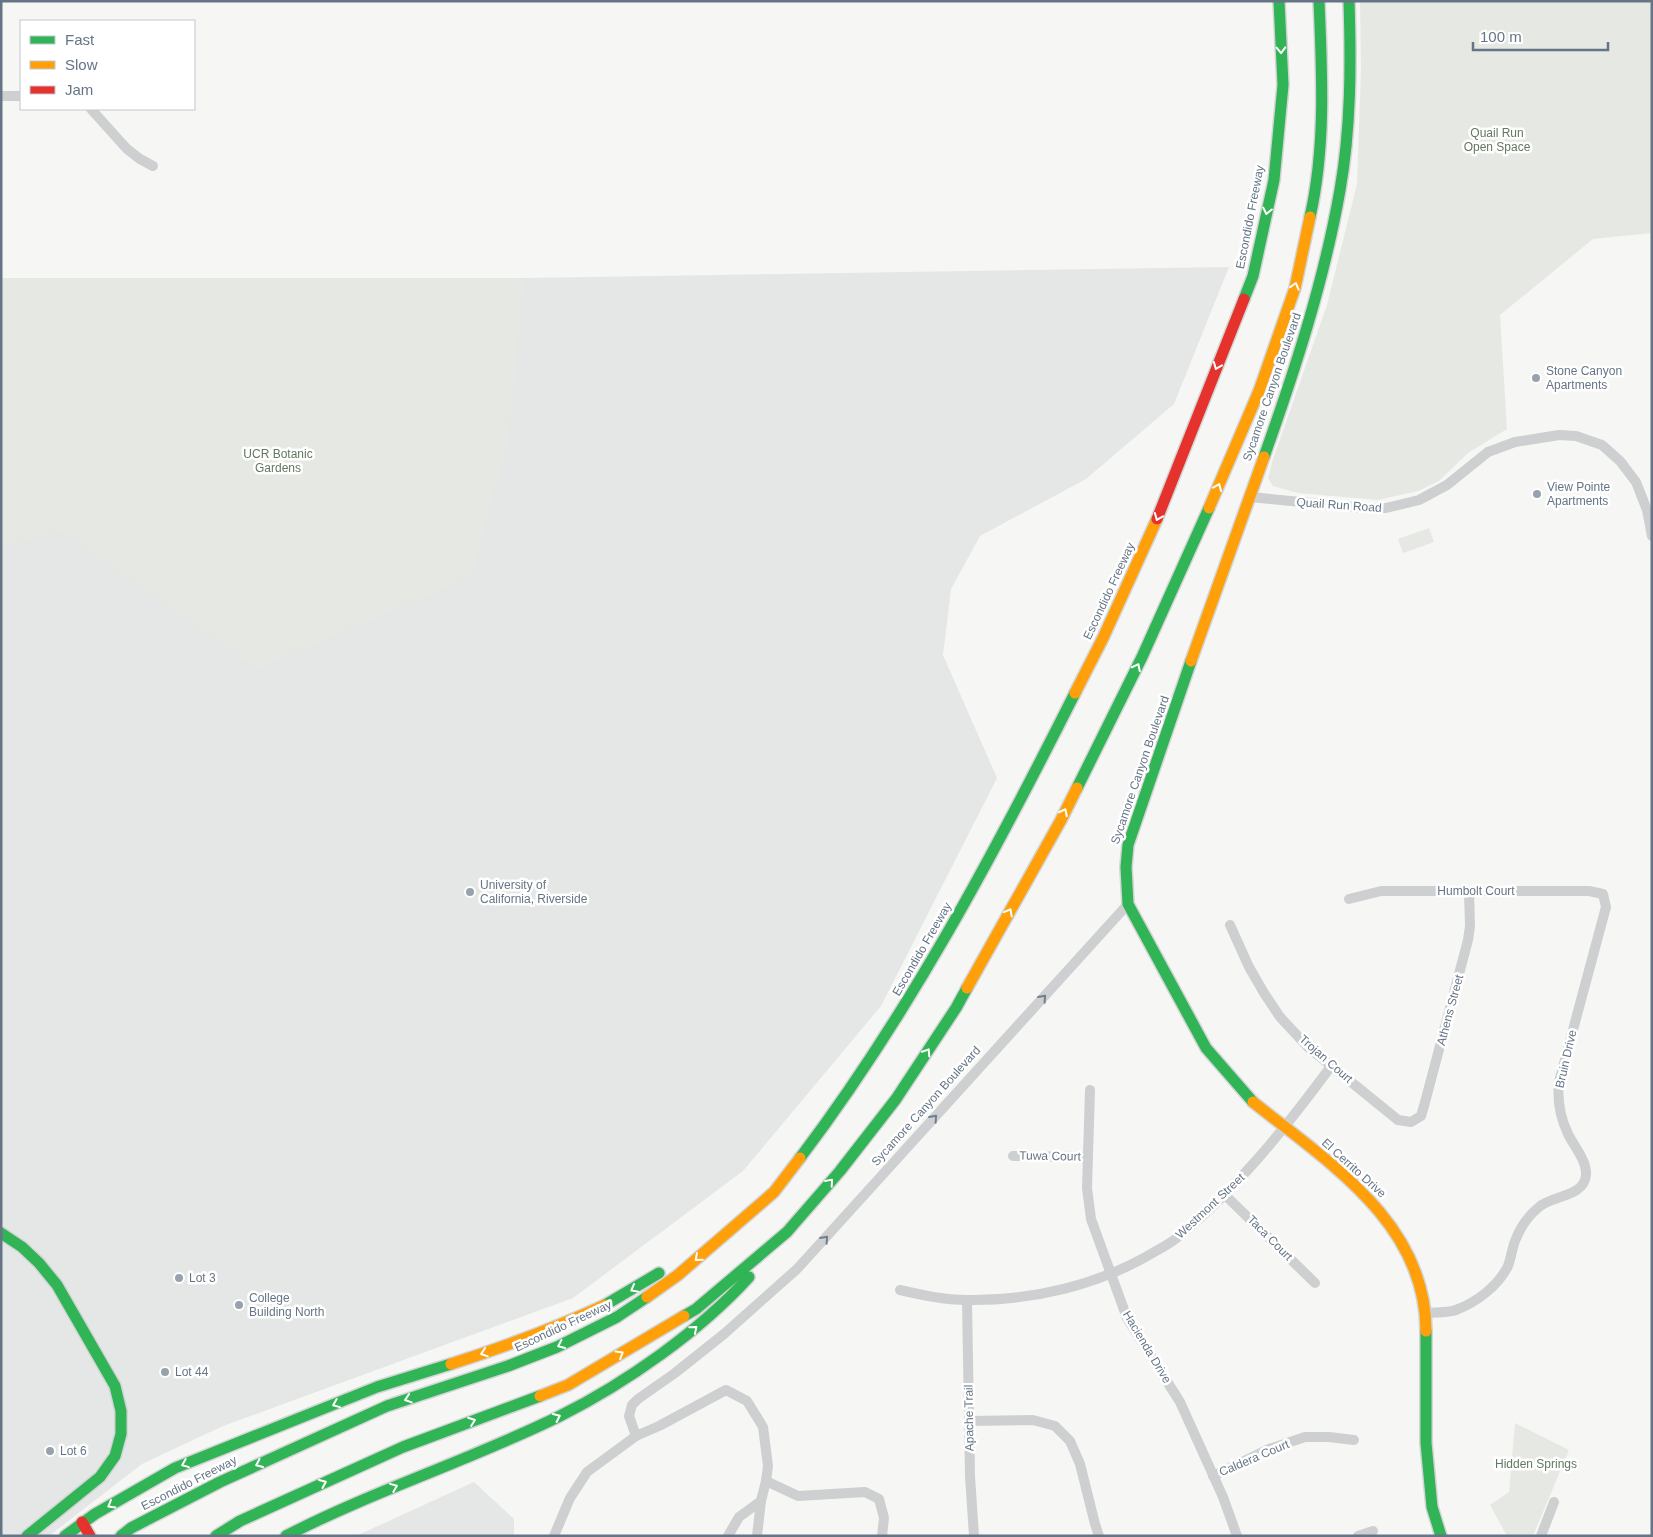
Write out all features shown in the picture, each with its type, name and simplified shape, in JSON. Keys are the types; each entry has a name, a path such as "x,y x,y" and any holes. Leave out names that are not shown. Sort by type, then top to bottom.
{"main road":[{"name":"Escondido Freeway","path":"121,1536 132,1528 220,1482 387,1406 516,1363 557,1347 617,1317 678,1275 774,1192 840,1105 918,986 1022,799 1103,638 1152,532 1253,276 1274,180 1282,95 1280,1"},
{"path":"286,1536 322,1516 504,1441 580,1406 634,1372 690,1333 731,1297 840,1171 896,1100 956,1008 1060,820 1142,657 1191,550 1259,391 1295,288 1317,187 1323,93 1319,1"},
{"name":"Sycamore Canyon Boulevard","path":"1128,904 1125,869 1128,845 1250,497 1311,315 1340,189 1347,128 1350,67 1349,1"},
{"name":"El Cerrito Drive","path":"1128,904 1206,1048 1249,1098 1357,1187 1377,1207 1394,1229 1408,1256 1417,1278 1426,1313 1426,1443 1432,1507 1441,1536"},
{"path":"682,1256 774,1192"},
{"path":"216,1536 240,1521 403,1447 568,1385 696,1310 787,1232"},
{"path":"1,1233 22,1247 39,1263 57,1285 105,1366 121,1403 122,1429 115,1455 108,1467 100,1477 28,1536"},
{"path":"65,1536 82,1522 175,1468 377,1387 512,1344 559,1326 610,1303 666,1268"},
{"path":"82,1522 90,1536"}],"street":[{"path":"1,96 20,96"},
{"path":"91,110 126,148 153,166"},
{"name":"Quail Run Road","path":"1250,497 1364,508 1386,508 1419,500 1447,485 1488,452 1515,442 1559,435 1576,436 1602,444 1620,460 1636,482 1647,510 1652,536"},
{"name":"Humbolt Court","path":"1349,899 1381,891 1589,891 1603,894"},
{"name":"Athens Street","path":"1411,1122 1421,1116 1468,940 1470,926 1469,892"},
{"name":"Bruin Drive","path":"1426,1313 1455,1310 1486,1294 1508,1266 1521,1227 1531,1214 1547,1201 1579,1189 1585,1180 1586,1169 1567,1132 1560,1112 1558,1096 1561,1072 1606,908 1603,894"},
{"name":"Sycamore Canyon Boulevard","path":"636,1436 629,1416 632,1406 638,1399 675,1374 792,1275 1128,904"},
{"name":"Trojan Court","path":"1230,925 1264,993 1280,1017 1308,1047 1398,1120 1411,1122"},
{"name":"Westmont Street","path":"900,1290 935,1298 967,1300 1011,1299 1044,1293 1110,1275 1144,1258 1177,1238 1224,1194 1286,1127 1332,1065"},
{"name":"Hacienda Drive","path":"1090,1090 1087,1188 1090,1219 1127,1318 1180,1402 1238,1536"},
{"name":"Tuwa Court","path":"1013,1156 1088,1157"},
{"name":"Taca Court","path":"1224,1194 1314,1283"},
{"name":"Apache Trail","path":"967,1300 969,1420 974,1536"},
{"path":"554,1536 570,1498 587,1472 636,1436 659,1426 726,1390 747,1401 763,1427 768,1466 757,1536"},
{"path":"969,1420 1033,1420 1055,1426 1070,1441 1080,1464 1090,1508 1099,1536"},
{"name":"Caldera Court","path":"1213,1476 1269,1449 1305,1437 1354,1440"},
{"path":"766,1481 798,1496 865,1492 879,1500 884,1518 882,1536"},
{"path":"728,1536 740,1517 761,1501"},
{"path":"1541,1536 1554,1502"},
{"path":"1358,1536 1373,1531"}],"shaded area":[{"name":"University of California, Riverside","path":"1229,267 1174,404 1086,479 980,536 951,589 943,655 997,778 881,1006 743,1171 573,1298 223,1426 142,1464 49,1536 1,1536 1,278 524,278"},
{"path":"474,1482 514,1519 514,1536 356,1536"}],"green space":[{"name":"Quail Run Open Space","path":"1360,1 1652,1 1652,233 1593,239 1500,315 1507,429 1468,453 1439,481 1418,491 1378,500 1298,493 1273,486 1268,478 1327,305 1357,184 1361,68"},
{"name":"UCR Botanic Gardens","path":"1,278 524,278 508,441 471,577 257,669 61,532 1,547"},
{"path":"1429,528 1434,542 1403,553 1398,539"},
{"name":"Hidden Springs","path":"1515,1423 1569,1450 1533,1536 1507,1536 1490,1505 1509,1492"}],"traffic: fast":[{"path":"1244,299 1253,276 1274,180 1283,85 1279,1"},
{"path":"1310,217 1319,163 1321,136 1322,82 1319,1"},
{"path":"1264,457 1308,325 1326,258 1340,190 1344,167 1349,96 1349,1"},
{"path":"1077,788 1142,657 1209,508"},
{"path":"1191,661 1128,845 1126,867 1128,904 1206,1048 1253,1102"},
{"path":"800,1158 840,1103 914,990 981,873 1075,693"},
{"path":"684,1316 696,1309 787,1232 840,1171 896,1099 956,1008 967,988"},
{"path":"1,1233 22,1247 39,1263 57,1285 115,1386 121,1411 121,1434 115,1456 100,1477 27,1536"},
{"path":"605,1305 659,1273"},
{"path":"286,1536 354,1504 526,1432 585,1403 636,1372 685,1336 730,1297 749,1277"},
{"path":"121,1536 131,1528 220,1482 387,1406 508,1366 557,1347 617,1317 647,1297"},
{"path":"1426,1331 1426,1443 1432,1507 1441,1536"},
{"path":"65,1536 95,1514 175,1468 377,1387 451,1364"},
{"path":"216,1536 240,1521 403,1447 540,1396"}],"traffic: slow":[{"path":"1209,508 1259,391 1295,288 1310,217"},
{"path":"1191,661 1264,457"},
{"path":"1075,693 1103,638 1157,519"},
{"path":"967,988 1077,788"},
{"path":"1253,1102 1341,1172 1368,1198 1391,1227 1410,1258 1422,1293 1426,1331"},
{"path":"647,1297 678,1275 774,1192 800,1158"},
{"path":"451,1364 529,1337 605,1305"},
{"path":"540,1396 568,1385 684,1316"}],"traffic: jam":[{"path":"1157,519 1244,299"},
{"path":"82,1522 90,1536"}],"place":[{"name":"Stone Canyon Apartments","path":"1536,378"},
{"name":"View Pointe Apartments","path":"1537,494"},
{"name":"University of California, Riverside","path":"470,892"},
{"name":"Lot 3","path":"179,1278"},
{"name":"College Building North","path":"239,1305"},
{"name":"Lot 44","path":"165,1372"},
{"name":"Lot 6","path":"50,1451"}]}
